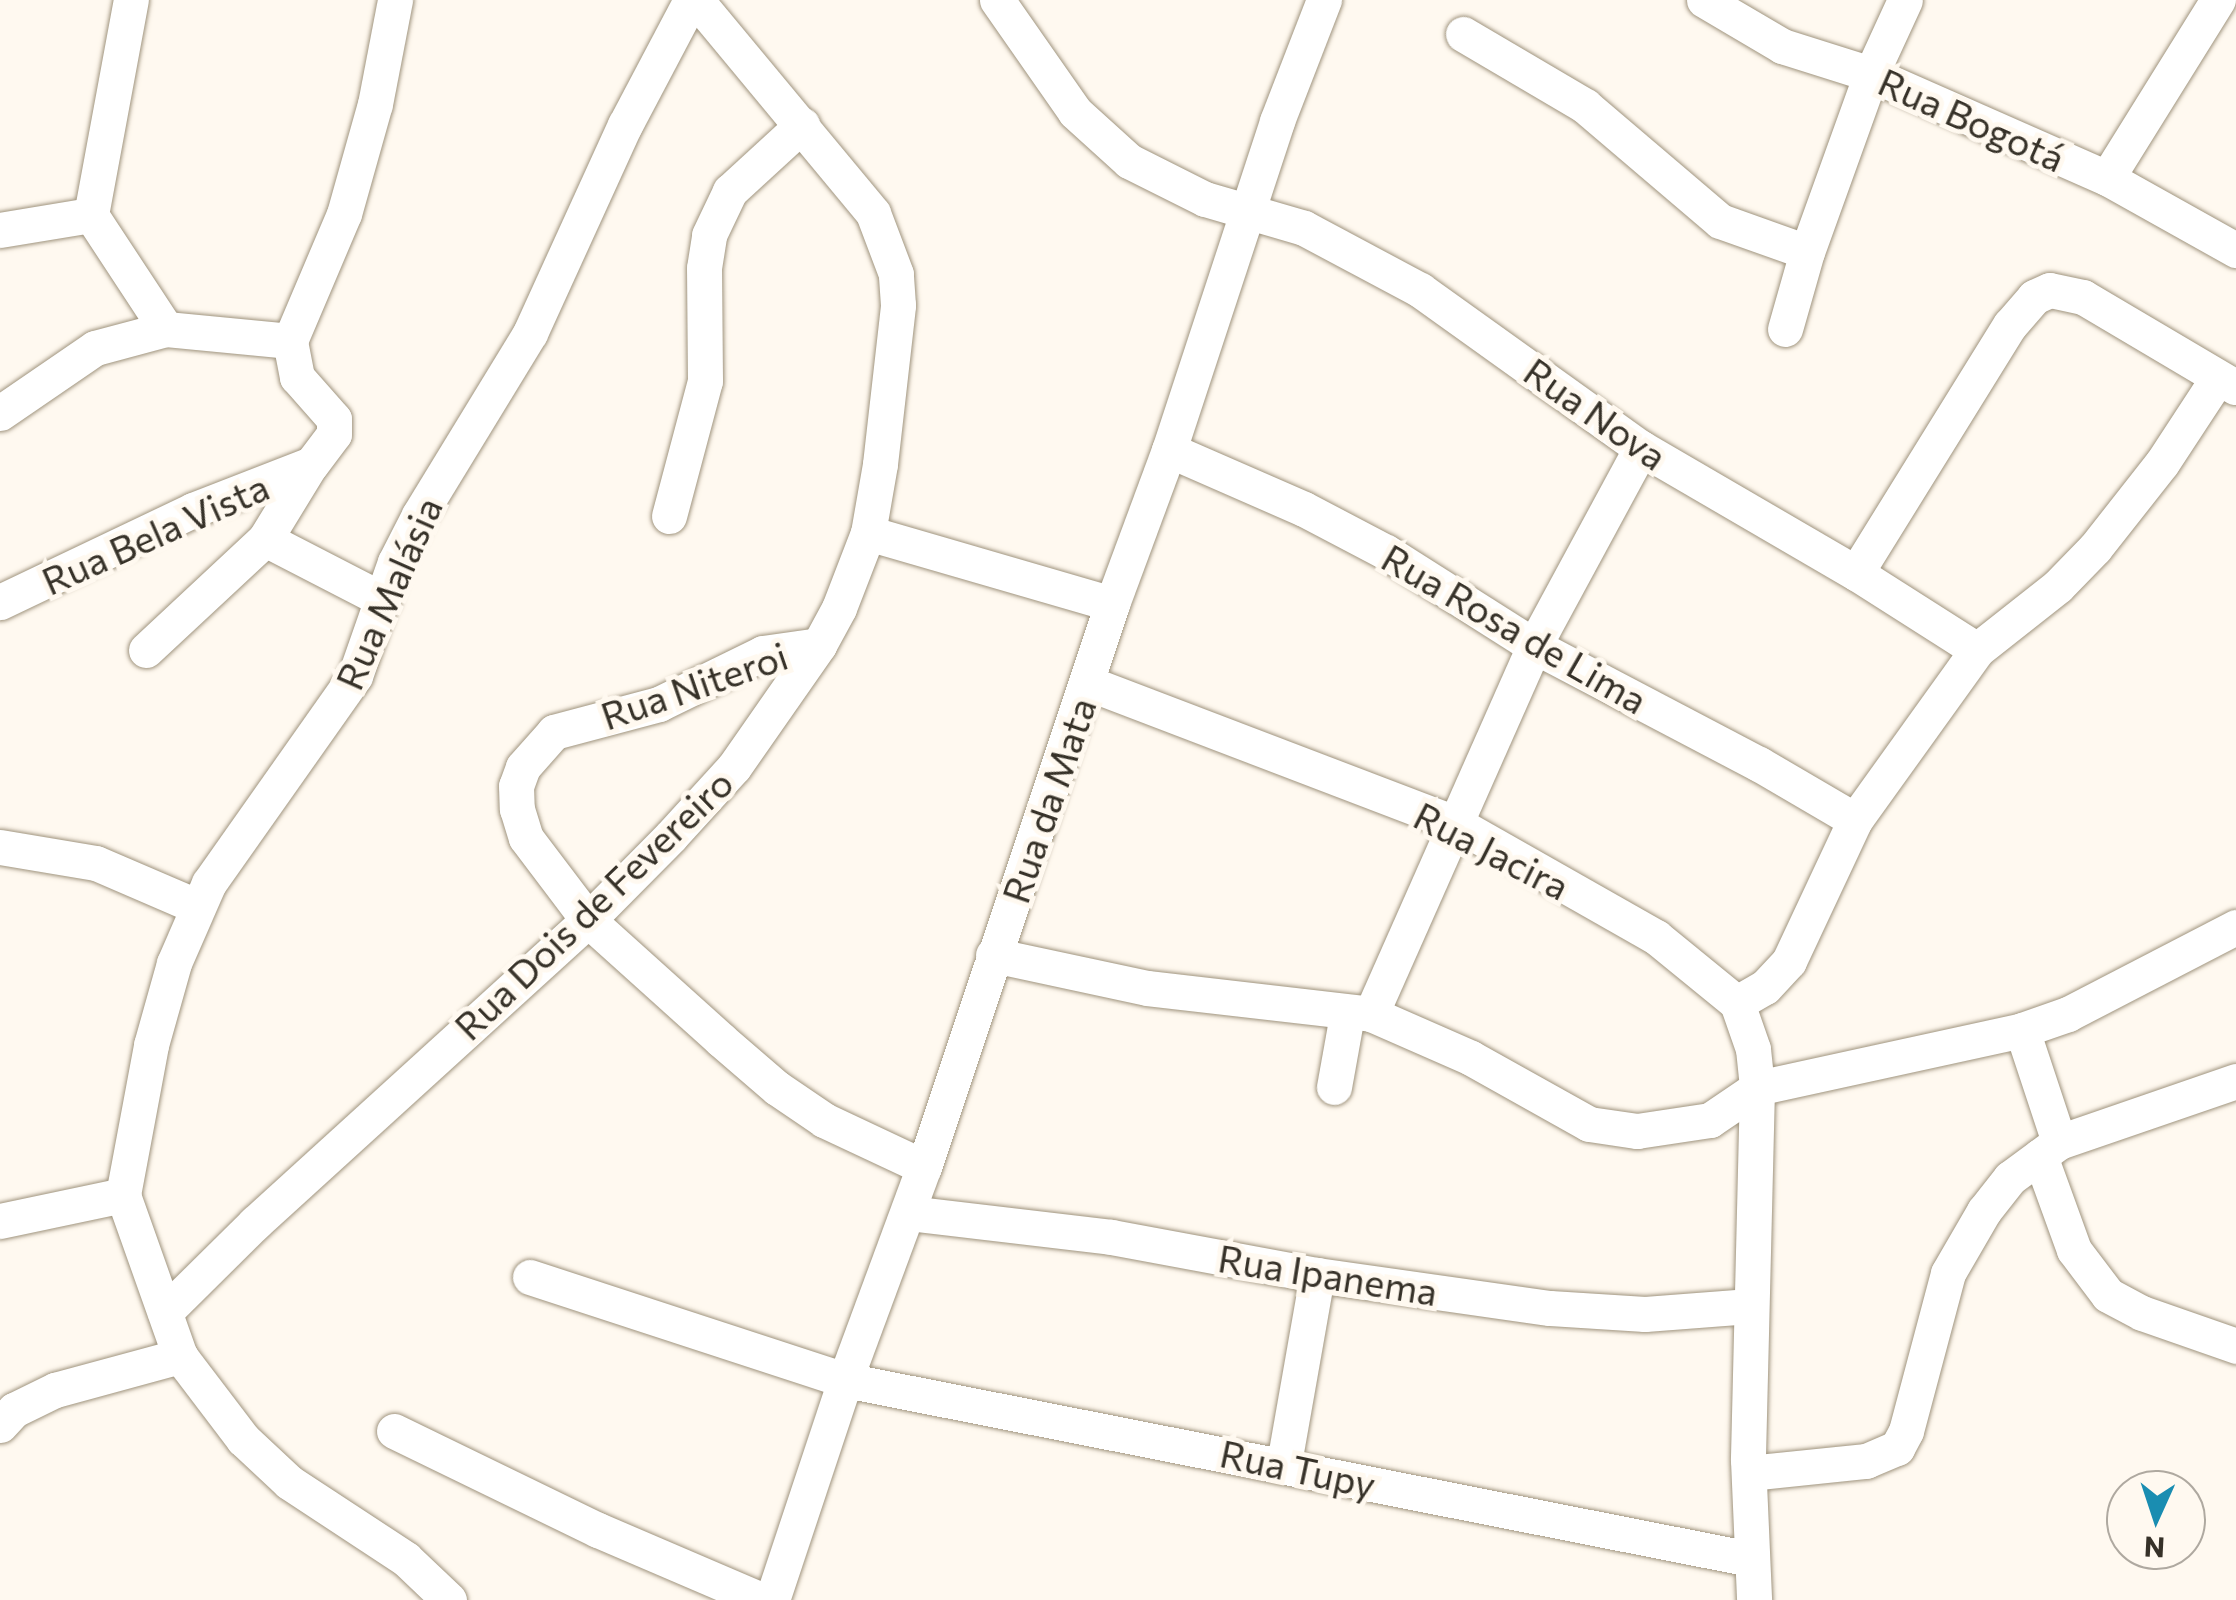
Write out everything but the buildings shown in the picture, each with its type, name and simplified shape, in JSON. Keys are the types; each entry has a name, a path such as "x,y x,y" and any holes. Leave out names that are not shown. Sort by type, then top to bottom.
{"street":[{"path":"132,0 91,214 166,329"},
{"path":"0,413 95,348 166,329 290,341 344,214 375,104 394,0"},
{"name":"Rua Dois de Fevereiro","path":"165,1312 356,1130 588,920 734,767 819,645 868,533 890,382 898,305 896,274 873,213 694,0"},
{"name":"Rua Malásia","path":"123,1195 151,1046 174,963 198,907 230,850 355,676 395,562 418,515 530,334 625,124 694,0"},
{"name":"Rua Nova","path":"997,0 1075,112 1129,161 1205,199 1304,228 1420,290 1641,448 1856,572 1977,650"},
{"name":"Rua da Mata","path":"772,1600 845,1380 924,1167 1112,604 1324,0"},
{"name":"Rua Bogotá","path":"1704,0 1782,46 1871,74 2107,178 2236,250"},
{"path":"1785,329 1807,252 1871,74 1906,0"},
{"path":"2107,178 2218,0"},
{"path":"1463,34 1585,106 1720,221 1807,252"},
{"path":"670,516 705,381 704,268 709,234 730,191 802,125"},
{"path":"0,230 91,214"},
{"path":"1754,1600 1749,1472 1750,1306 1758,1088 1753,1049 1736,1003 1765,988 1790,961 1855,820 1977,650 2058,586 2095,548 2226,383 2083,297 2050,290 2034,297 2010,324 1856,572"},
{"name":"Rua Bela Vista","path":"146,650 264,539 334,434 334,419 298,377 290,341"},
{"path":"1334,1087 1359,1015 1458,824 1534,646 1641,448"},
{"name":"Rua Rosa de Lima","path":"1169,450 1304,509 1386,552 1534,646 1759,764 1855,820"},
{"name":"Rua Bela Vista","path":"0,602 193,510 311,464"},
{"path":"868,533 1112,604"},
{"path":"264,539 383,600"},
{"name":"Rua Niteroi","path":"819,645 742,660 659,704 554,732 539,744 516,786 517,809 526,838 588,920 777,1088 855,1138 924,1167"},
{"name":"Rua Jacira","path":"1088,683 1458,824 1656,937 1736,1003"},
{"path":"0,848 96,862 198,907"},
{"path":"993,956 1088,978 1359,1015 1471,1058 1589,1124 1637,1131 1710,1120 1758,1088 2022,1030 2068,1014 2236,927"},
{"path":"2022,1030 2074,1250 2108,1296 2142,1313 2236,1346"},
{"path":"1749,1472 1866,1461 1897,1448 1906,1432 1948,1273 2010,1178 2050,1149 2236,1081"},
{"path":"3,1211 123,1195 180,1356 266,1462 406,1559 449,1600"},
{"name":"Rua Ipanema","path":"908,1213 1111,1237 1318,1275 1612,1314 1750,1306"},
{"path":"1284,1463 1318,1275"},
{"name":"Rua Tupy","path":"530,1277 845,1380 1284,1463 1417,1494 1751,1559"},
{"path":"0,1425 14,1410 55,1390 180,1356"},
{"path":"394,1431 598,1530 760,1600"}]}
